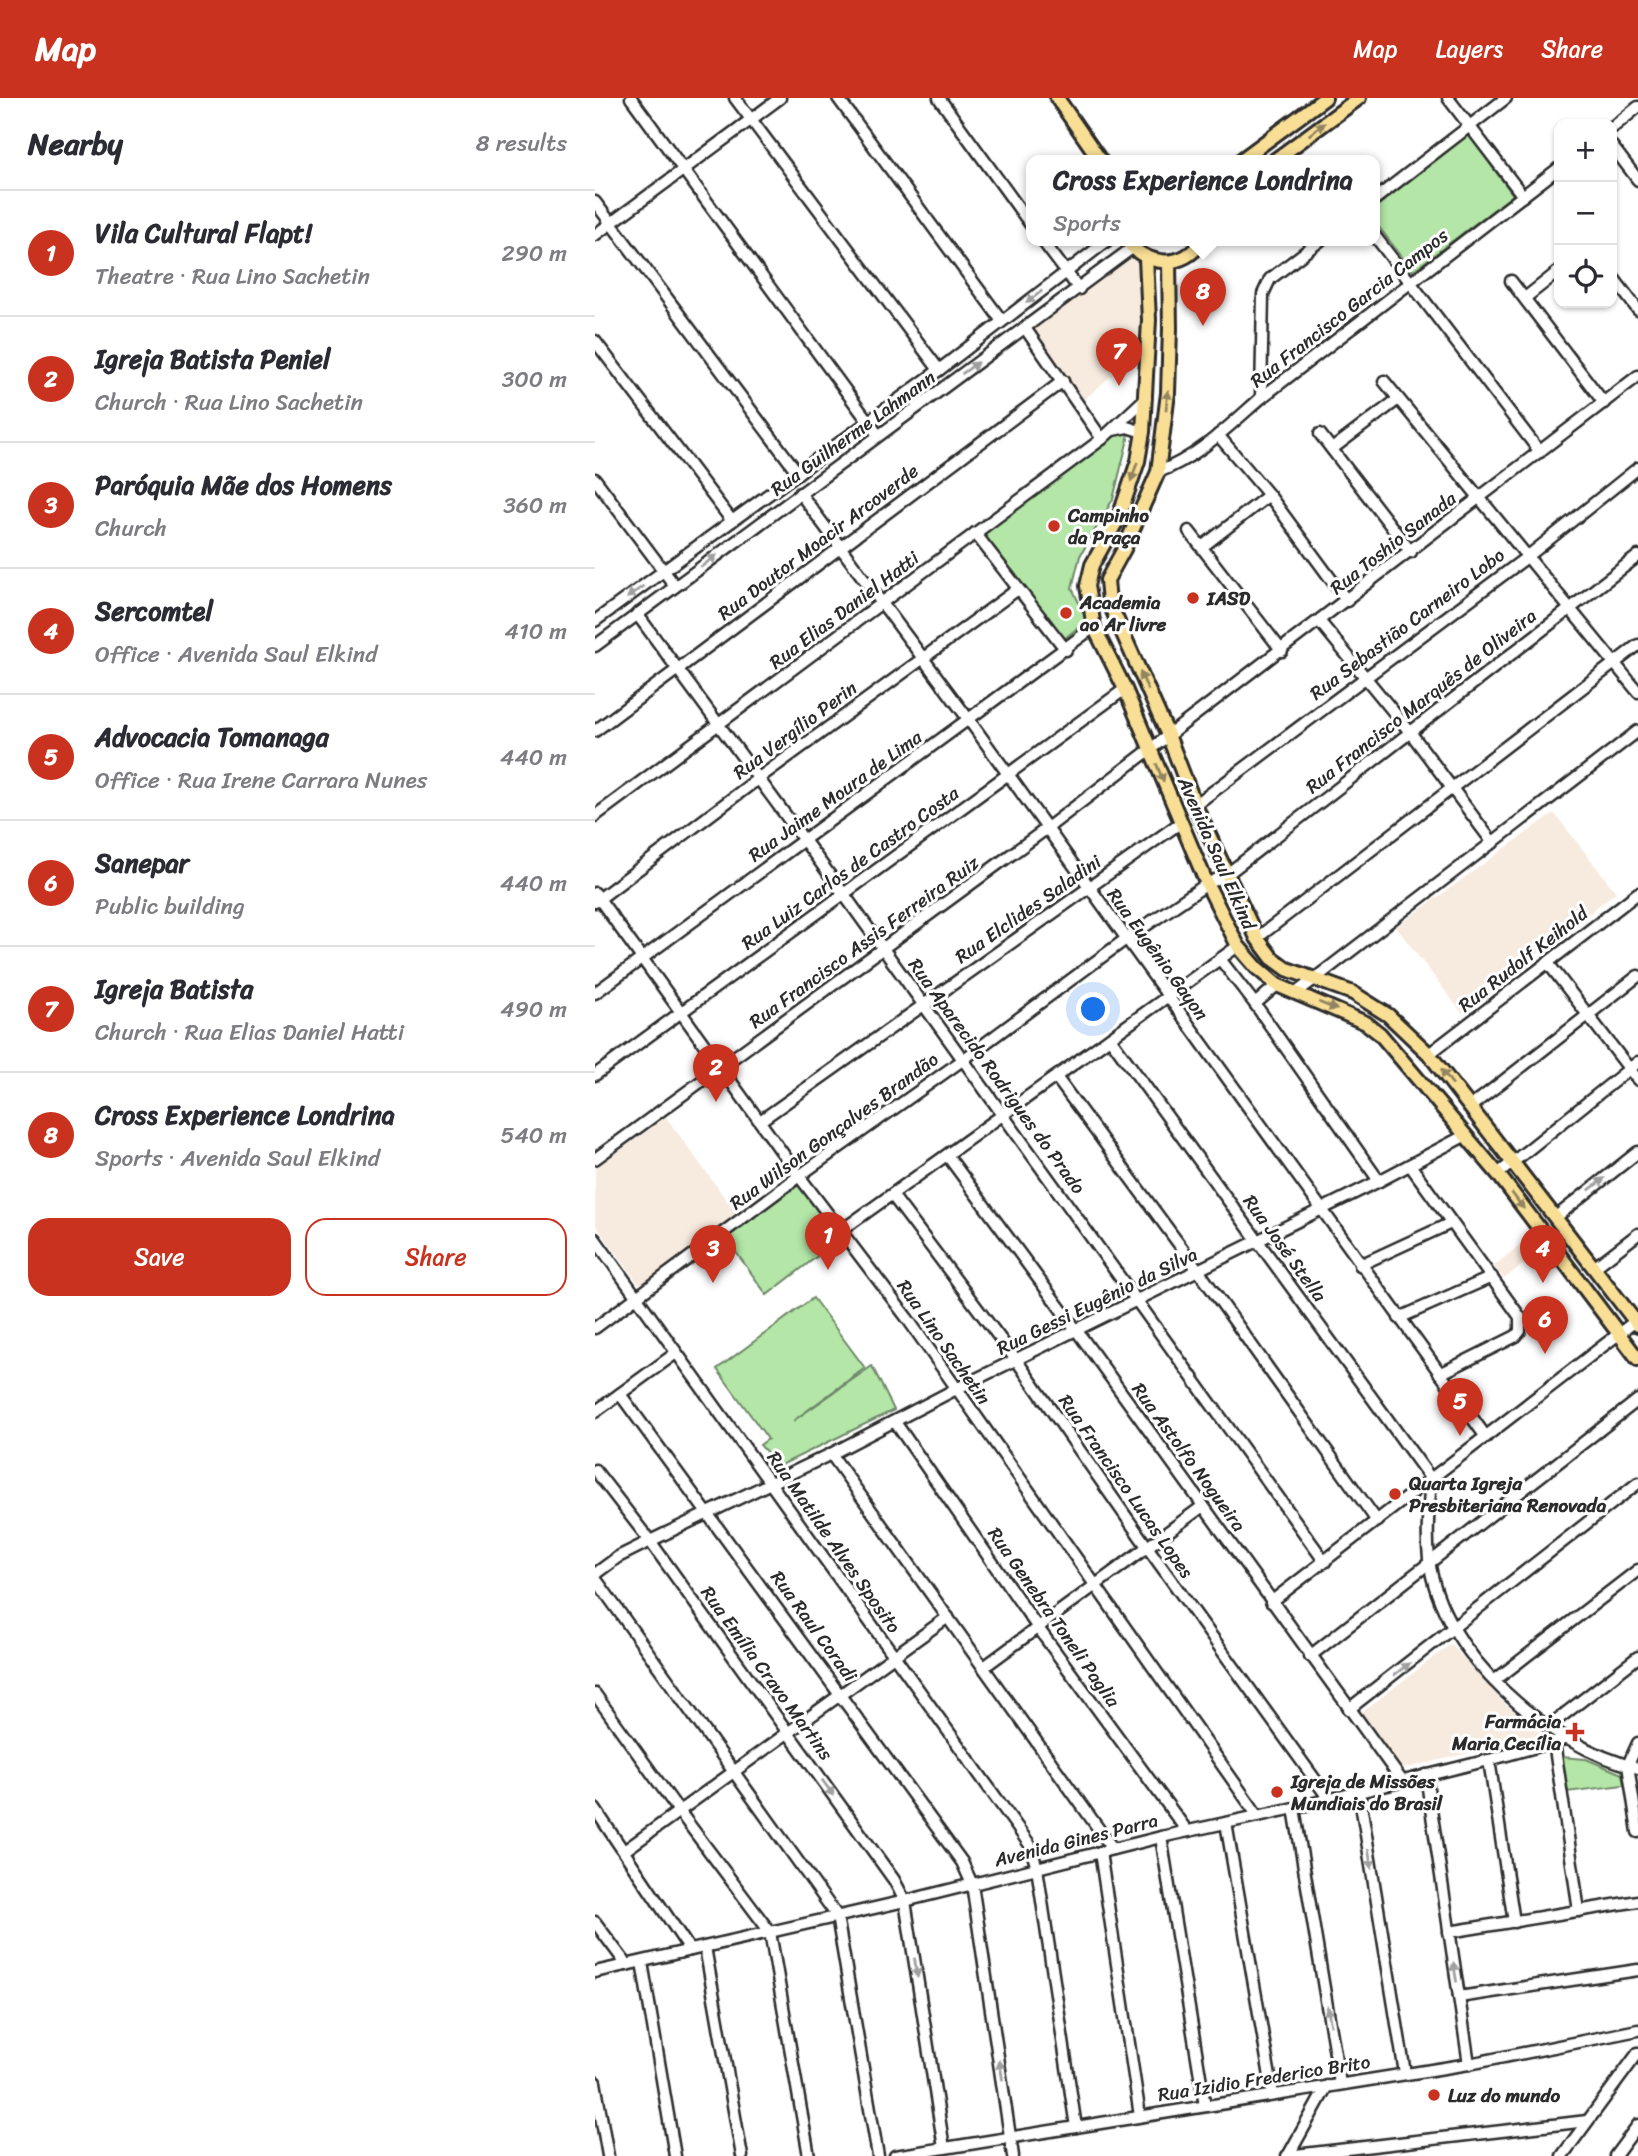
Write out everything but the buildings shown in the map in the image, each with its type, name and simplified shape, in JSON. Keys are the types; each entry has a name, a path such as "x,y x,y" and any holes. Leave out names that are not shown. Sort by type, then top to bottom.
{"main road":[{"path":"1057,98 1097,155"},
{"path":"1248,155 1325,98"},
{"path":"1282,155 1359,98"},
{"path":"1092,147 1101,155"},
{"path":"1132,246 1146,258 1169,262 1181,260 1197,246"},
{"name":"Avenida Saul Elkind","path":"1146,258 1149,320 1146,397 1138,461 1119,517 1092,565 1087,586 1094,627 1151,749 1207,884 1238,946 1257,968 1277,985 1366,1023 1380,1034 1497,1174 1638,1359"},
{"name":"Avenida Saul Elkind","path":"1169,262 1168,393 1158,472 1107,580 1109,602 1168,735 1195,805 1257,938 1272,958 1314,980 1353,993 1365,1000 1388,1015 1429,1054 1637,1321"},
{"path":"1102,546 1121,555"}],"street":[{"path":"631,98 878,435"},
{"path":"735,98 939,370"},
{"path":"595,235 780,98"},
{"path":"838,98 1002,321"},
{"path":"939,98 1026,218"},
{"path":"1448,98 1523,196"},
{"path":"1380,194 1506,98"},
{"path":"1617,124 1638,107"},
{"path":"1617,153 1638,180"},
{"name":"Rua Francisco Garcia Campos","path":"1158,472 1179,463 1218,435 1261,398 1554,172"},
{"path":"595,202 798,472"},
{"path":"1380,243 1540,452"},
{"path":"1046,246 1079,289"},
{"path":"608,636 595,620 939,370 1100,246"},
{"name":"Rua Guilherme Lahmann","path":"595,646 1079,289 1128,246"},
{"path":"1261,398 1263,294 1271,279 1313,246"},
{"path":"1525,298 1554,275"},
{"path":"1511,281 1604,403"},
{"path":"1617,283 1638,310"},
{"path":"1025,328 1103,439"},
{"path":"595,341 732,521"},
{"name":"Rua Toshio Sanada","path":"1151,749 1638,376"},
{"name":"Rua Doutor Moacir Arcoverde","path":"595,731 1063,381"},
{"path":"1384,381 1638,692"},
{"name":"Rua Elias Daniel Hatti","path":"595,816 1103,439 1146,397"},
{"path":"1332,449 1397,400"},
{"path":"1112,430 1127,427 1143,432"},
{"path":"1320,434 1411,552"},
{"path":"1218,435 1269,495 1347,601"},
{"name":"Rua Sebastião Carneiro Lobo","path":"1195,805 1527,557 1638,468"},
{"path":"595,479 675,586"},
{"name":"Rua Eugênio Gayon","path":"800,493 883,603 1486,1437"},
{"path":"1202,547 1269,495"},
{"path":"1189,531 1282,651"},
{"path":"975,533 1066,650"},
{"name":"Rua Francisco Marquês de Oliveira","path":"1226,875 1638,556"},
{"name":"Rua Vergílio Perin","path":"596,898 1018,589"},
{"name":"Rua Aparecido Rodrigues do Prado","path":"637,614 964,1059 1325,1562"},
{"path":"1320,622 1410,732 1493,843"},
{"name":"Rua Jaime Moura de Lima","path":"595,993 1094,627"},
{"path":"1257,938 1638,645"},
{"name":"Rua Luiz Carlos de Castro Costa","path":"595,1075 1125,690"},
{"path":"1296,993 1636,737"},
{"name":"Rua Francisco Assis Ferreira Ruiz","path":"595,1159 884,950 1151,749"},
{"name":"Rua Elclides Saladini","path":"760,1121 1180,823"},
{"name":"Rua Wilson Gonçalves Brandão","path":"595,1328 1126,939 1207,884 1226,875"},
{"name":"Rua Rudolf Keihold","path":"1429,1054 1638,893"},
{"name":"Rua Lino Sachetin","path":"596,898 643,958 799,1176 907,1318 1258,1816"},
{"path":"842,1230 1238,946"},
{"path":"1220,959 1255,1004 1379,1181"},
{"path":"1548,963 1588,1015 1634,1065 1638,1080"},
{"path":"1470,1107 1638,976"},
{"path":"1255,1004 1277,985"},
{"name":"Rua José Stella","path":"1110,1038 1431,1479"},
{"path":"1497,1174 1634,1065"},
{"path":"1056,1077 1377,1521"},
{"name":"Rua Gessi Eugênio da Silva","path":"595,1576 618,1557 1411,1166 1466,1135"},
{"path":"1556,1217 1638,1152"},
{"name":"Rua Astolfo Nogueira","path":"947,1155 1402,1781"},
{"path":"1411,1166 1520,1317 1520,1331 1516,1336 1440,1374"},
{"name":"Rua Francisco Lucas Lopes","path":"891,1195 1017,1361 1329,1799"},
{"path":"1360,1265 1451,1223"},
{"path":"1595,1267 1638,1234"},
{"name":"Rua Matilde Alves Sposito","path":"596,1241 1030,1845 1037,1868 1076,2127"},
{"path":"1399,1318 1492,1276"},
{"path":"1271,1602 1637,1321"},
{"path":"595,1412 676,1353"},
{"name":"Rua Raul Coradi","path":"620,1394 962,1862 972,1884 1013,2156"},
{"path":"1310,1656 1429,1560 1638,1400"},
{"name":"Rua Genebra Toneli Paglia","path":"895,1422 1038,1628 1187,1831"},
{"path":"831,1454 1112,1849"},
{"name":"Rua Emília Cravo Martins","path":"595,1470 650,1541 894,1880 905,1900"},
{"path":"1431,1479 1429,1560 1438,1595 1455,1628 1494,1681 1549,1726 1560,1740 1633,1767"},
{"path":"1349,1709 1638,1483"},
{"path":"984,1667 1203,1506"},
{"path":"1494,1681 1638,1570"},
{"path":"595,1576 837,1916 878,2156"},
{"path":"624,1851 895,1658 948,1617"},
{"path":"1549,1726 1638,1657"},
{"path":"595,1694 770,1931 809,2156"},
{"path":"1560,1740 1579,1911"},
{"name":"Avenida Gines Parra","path":"595,1972 1161,1837 1294,1808 1560,1740"},
{"path":"1638,1744 1633,1767 1638,1832"},
{"path":"1489,1760 1514,1922"},
{"path":"1426,1775 1469,2064"},
{"path":"1359,1792 1405,2073"},
{"path":"1294,1808 1340,2084"},
{"path":"595,1809 690,1950"},
{"path":"1226,1823 1273,2094"},
{"path":"1161,1837 1205,2106"},
{"path":"1100,1852 1140,2116"},
{"path":"905,1900 944,2148"},
{"path":"1449,1931 1638,1901"},
{"path":"595,1922 627,1965"},
{"path":"705,1947 742,2156"},
{"path":"642,1962 675,2156"},
{"path":"1459,1997 1638,1970"},
{"name":"Rua Izidio Frederico Brito","path":"895,2156 1469,2064 1638,2030"},
{"path":"1562,2156 1638,2053"},
{"path":"595,2082 608,2156"},
{"path":"1287,2156 1327,2086"},
{"path":"1287,2156 1587,2121"},
{"path":"1615,2156 1638,2125"}],"shaded area":[{"path":"1133,252 1141,261 1140,350 1084,400 1032,330"},
{"path":"1554,813 1616,892 1462,1013 1396,927"},
{"path":"666,1117 736,1213 649,1283 638,1283 595,1224 595,1169"},
{"path":"1527,1239 1538,1253 1504,1279 1494,1266"},
{"path":"1451,1644 1503,1702 1542,1735 1403,1769 1360,1714"}],"green space":[{"path":"1468,134 1513,195 1413,271 1380,228 1380,204"},
{"path":"1121,431 1127,434 1128,439 1113,499 1080,556 1072,588 1087,620 1064,639 982,534"},
{"path":"799,1185 806,1187 841,1238 767,1295 725,1237"},
{"path":"813,1298 865,1368 793,1421 872,1366 894,1410 779,1466 760,1445 768,1439 717,1369"},
{"path":"1561,1757 1586,1759 1622,1774 1624,1785 1567,1792"}],"place":[{"name":"Cross Experience Londrina","path":"1203,326"},
{"name":"Igreja Batista","path":"1119,386"},
{"name":"Campinho da Praça","path":"1054,526"},
{"name":"IASD","path":"1193,598"},
{"name":"Academia ao Ar livre","path":"1066,613"},
{"name":"Igreja Batista Peniel","path":"716,1102"},
{"name":"Vila Cultural Flapt!","path":"828,1270"},
{"name":"Paróquia Mãe dos Homens","path":"713,1283"},
{"name":"Sercomtel","path":"1543,1283"},
{"name":"Sanepar","path":"1545,1354"},
{"name":"Advocacia Tomanaga","path":"1460,1436"},
{"name":"Quarta Igreja Presbiteriana Renovada","path":"1395,1494"},
{"name":"Farmácia Maria Cecília","path":"1575,1732"},
{"name":"Igreja de Missões Mundiais do Brasil","path":"1277,1792"},
{"name":"Luz do mundo","path":"1434,2095"}]}
